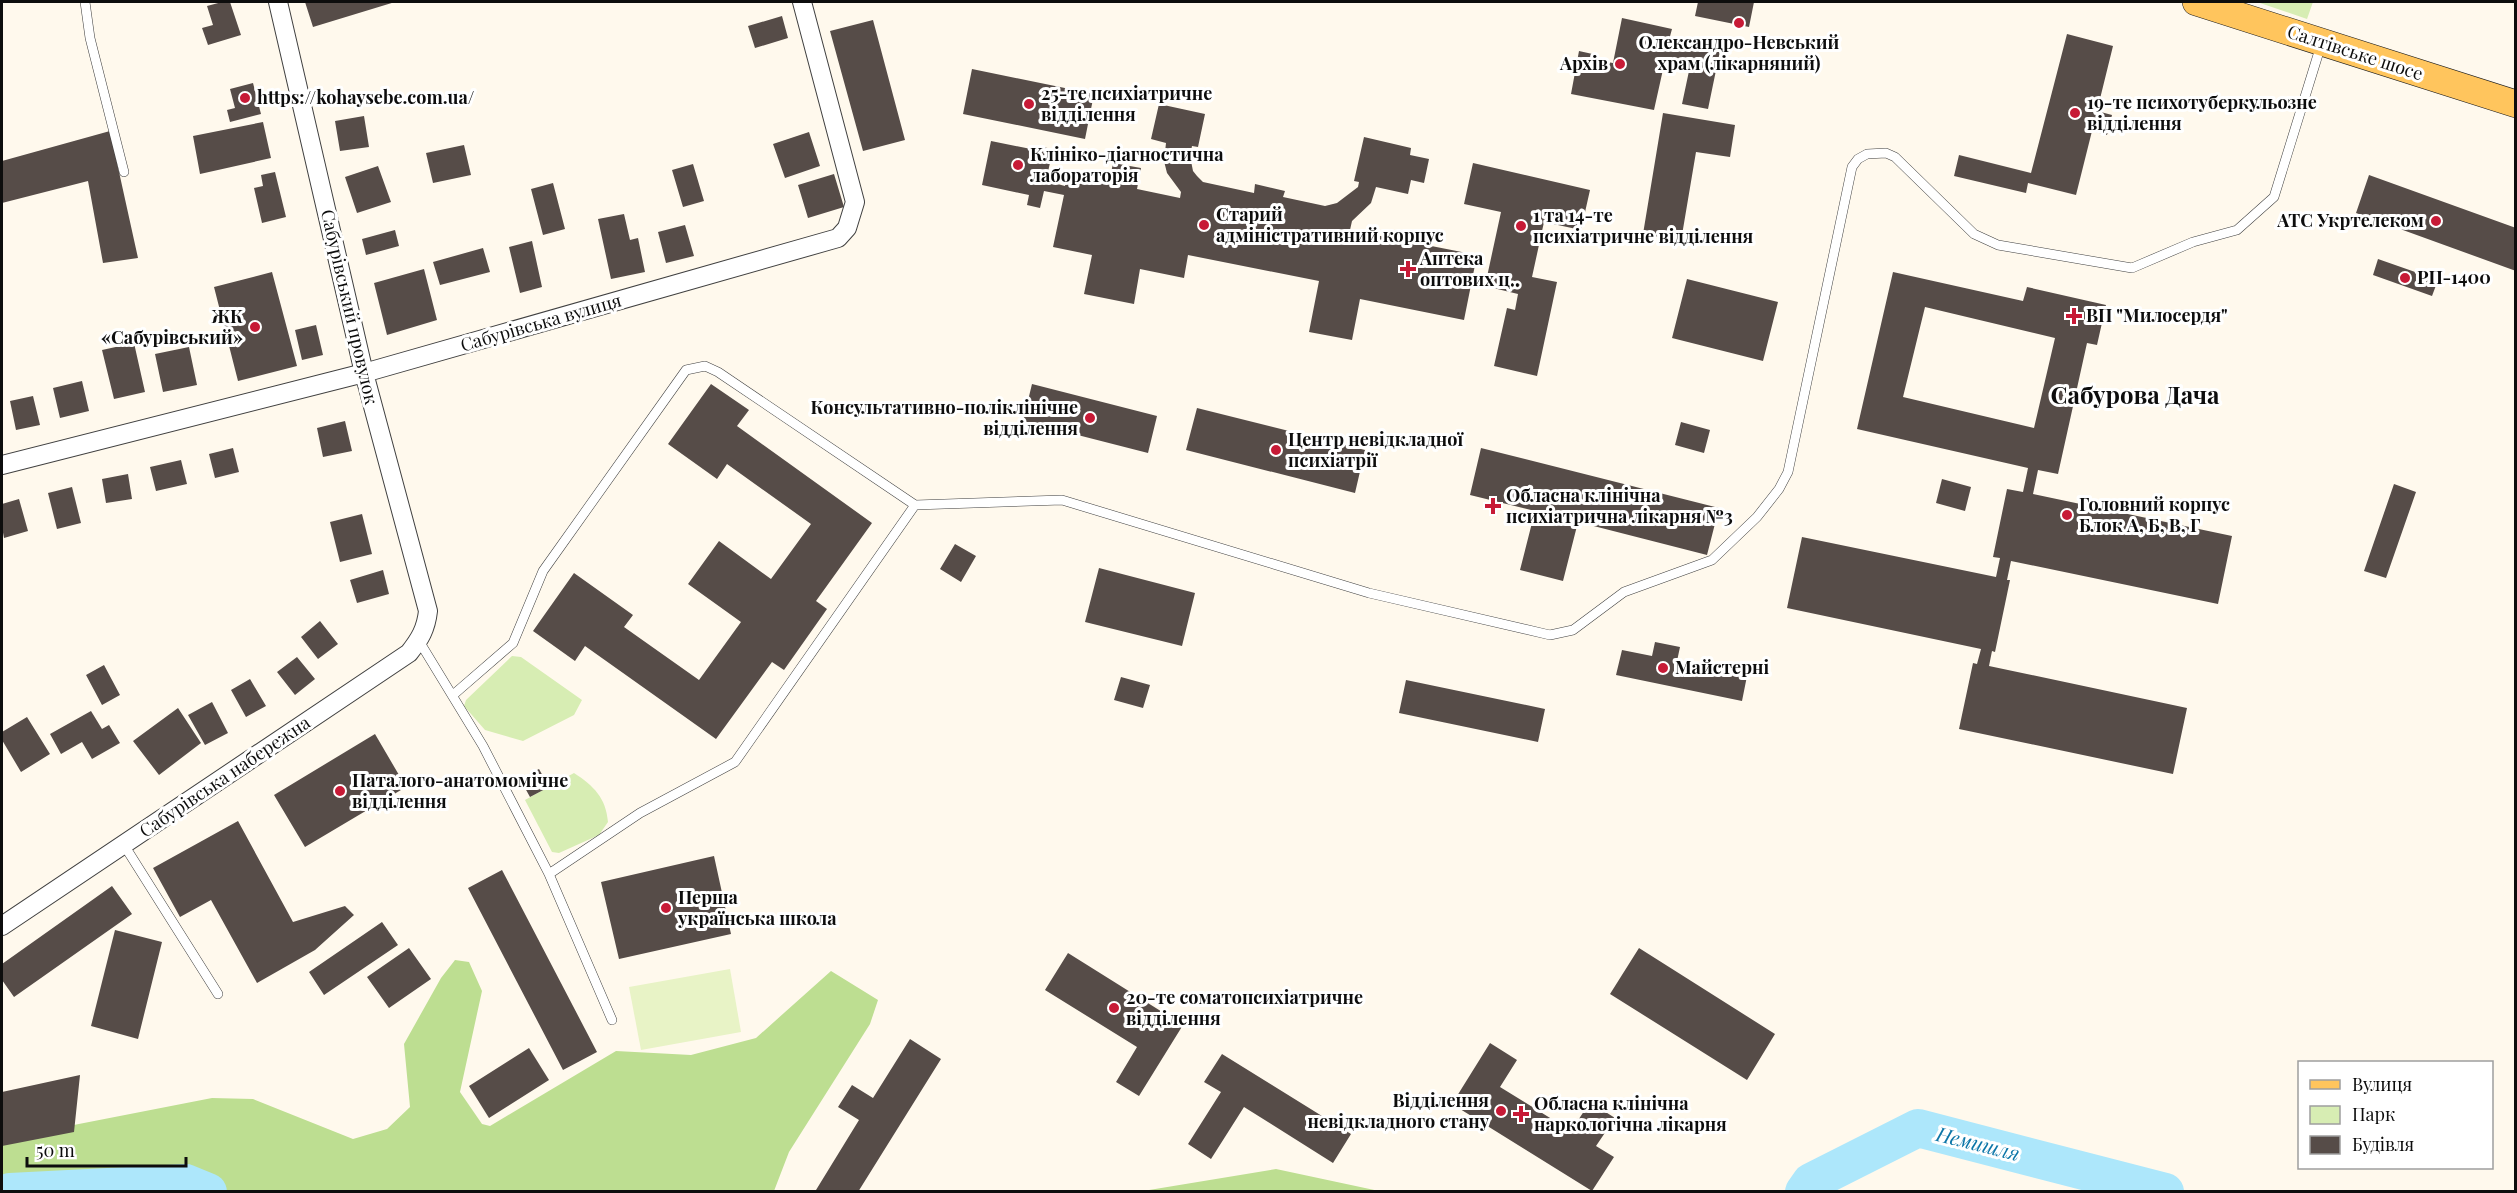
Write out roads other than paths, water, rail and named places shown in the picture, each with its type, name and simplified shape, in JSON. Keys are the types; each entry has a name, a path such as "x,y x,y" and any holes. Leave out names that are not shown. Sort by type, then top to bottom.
{"main road":[{"name":"Салтівське шосе","path":"2196,2 2516,104"}],"street":[{"name":"Сабурівський провулок","path":"278,2 364,373 428,611 426,627 419,641"},
{"name":"Сабурівська вулиця","path":"2,465 364,373 838,238 847,228 855,202 802,2"},
{"name":"Сабурівська набережна","path":"2,926 409,653 419,641"}],"lane":[{"path":"85,2 90,38 124,171"},
{"path":"453,695 513,644 543,571 686,370 705,366 718,372 915,505 1062,500 1369,593 1550,636 1573,630 1623,592 1712,560 1757,517 1779,489 1788,472 1852,167 1858,159 1876,152 1895,157 1974,234 1998,245 2132,268 2193,242 2237,230 2274,197 2322,42"},
{"path":"549,873 640,813 735,762 915,505"},
{"path":"419,641 483,746 549,873 612,1020"},
{"path":"124,845 218,994"}],"waterway":[{"name":"Немишля","path":"1804,1192 1811,1182 1918,1128 2165,1192"},
{"name":"Немишля","path":"10,1192 186,1183 208,1192"}],"place":[{"name":"Олександро-Невський храм (лікарняний)","path":"1739,23"},
{"name":"Архів","path":"1620,64"},
{"name":"https://kohaysebe.com.ua/","path":"245,98"},
{"name":"25-те психіатричне відділення","path":"1029,104"},
{"name":"19-те психотуберкульозне відділення","path":"2075,113"},
{"name":"Клініко-діагностична лабораторія","path":"1018,165"},
{"name":"АТС Укртелеком","path":"2436,221"},
{"name":"Старий адміністративний корпус","path":"1204,225"},
{"name":"1 та 14-те психіатричне відділення","path":"1521,226"},
{"name":"Аптека оптових ц‥","path":"1408,269"},
{"name":"РП-1400","path":"2405,278"},
{"name":"ВП \"Милосердя\"","path":"2074,316"},
{"name":"ЖК «Сабурівський»","path":"255,327"},
{"name":"Консультативно-поліклінічне відділення","path":"1090,418"},
{"name":"Центр невідкладної психіатрії","path":"1276,450"},
{"name":"Обласна клінічна психіатрична лікарня №3","path":"1493,506"},
{"name":"Головний корпус Блок А, Б, В, Г","path":"2067,515"},
{"name":"Майстерні","path":"1663,668"},
{"name":"Паталого-анатомомічне відділення","path":"340,791"},
{"name":"Перша українська школа","path":"666,908"},
{"name":"20-те соматопсихіатричне відділення","path":"1114,1008"},
{"name":"Відділення невідкладного стану","path":"1501,1111"},
{"name":"Обласна клінічна наркологічна лікарня","path":"1521,1114"}],"district":[{"name":"Сабурова Дача","path":"2135,396"}]}
